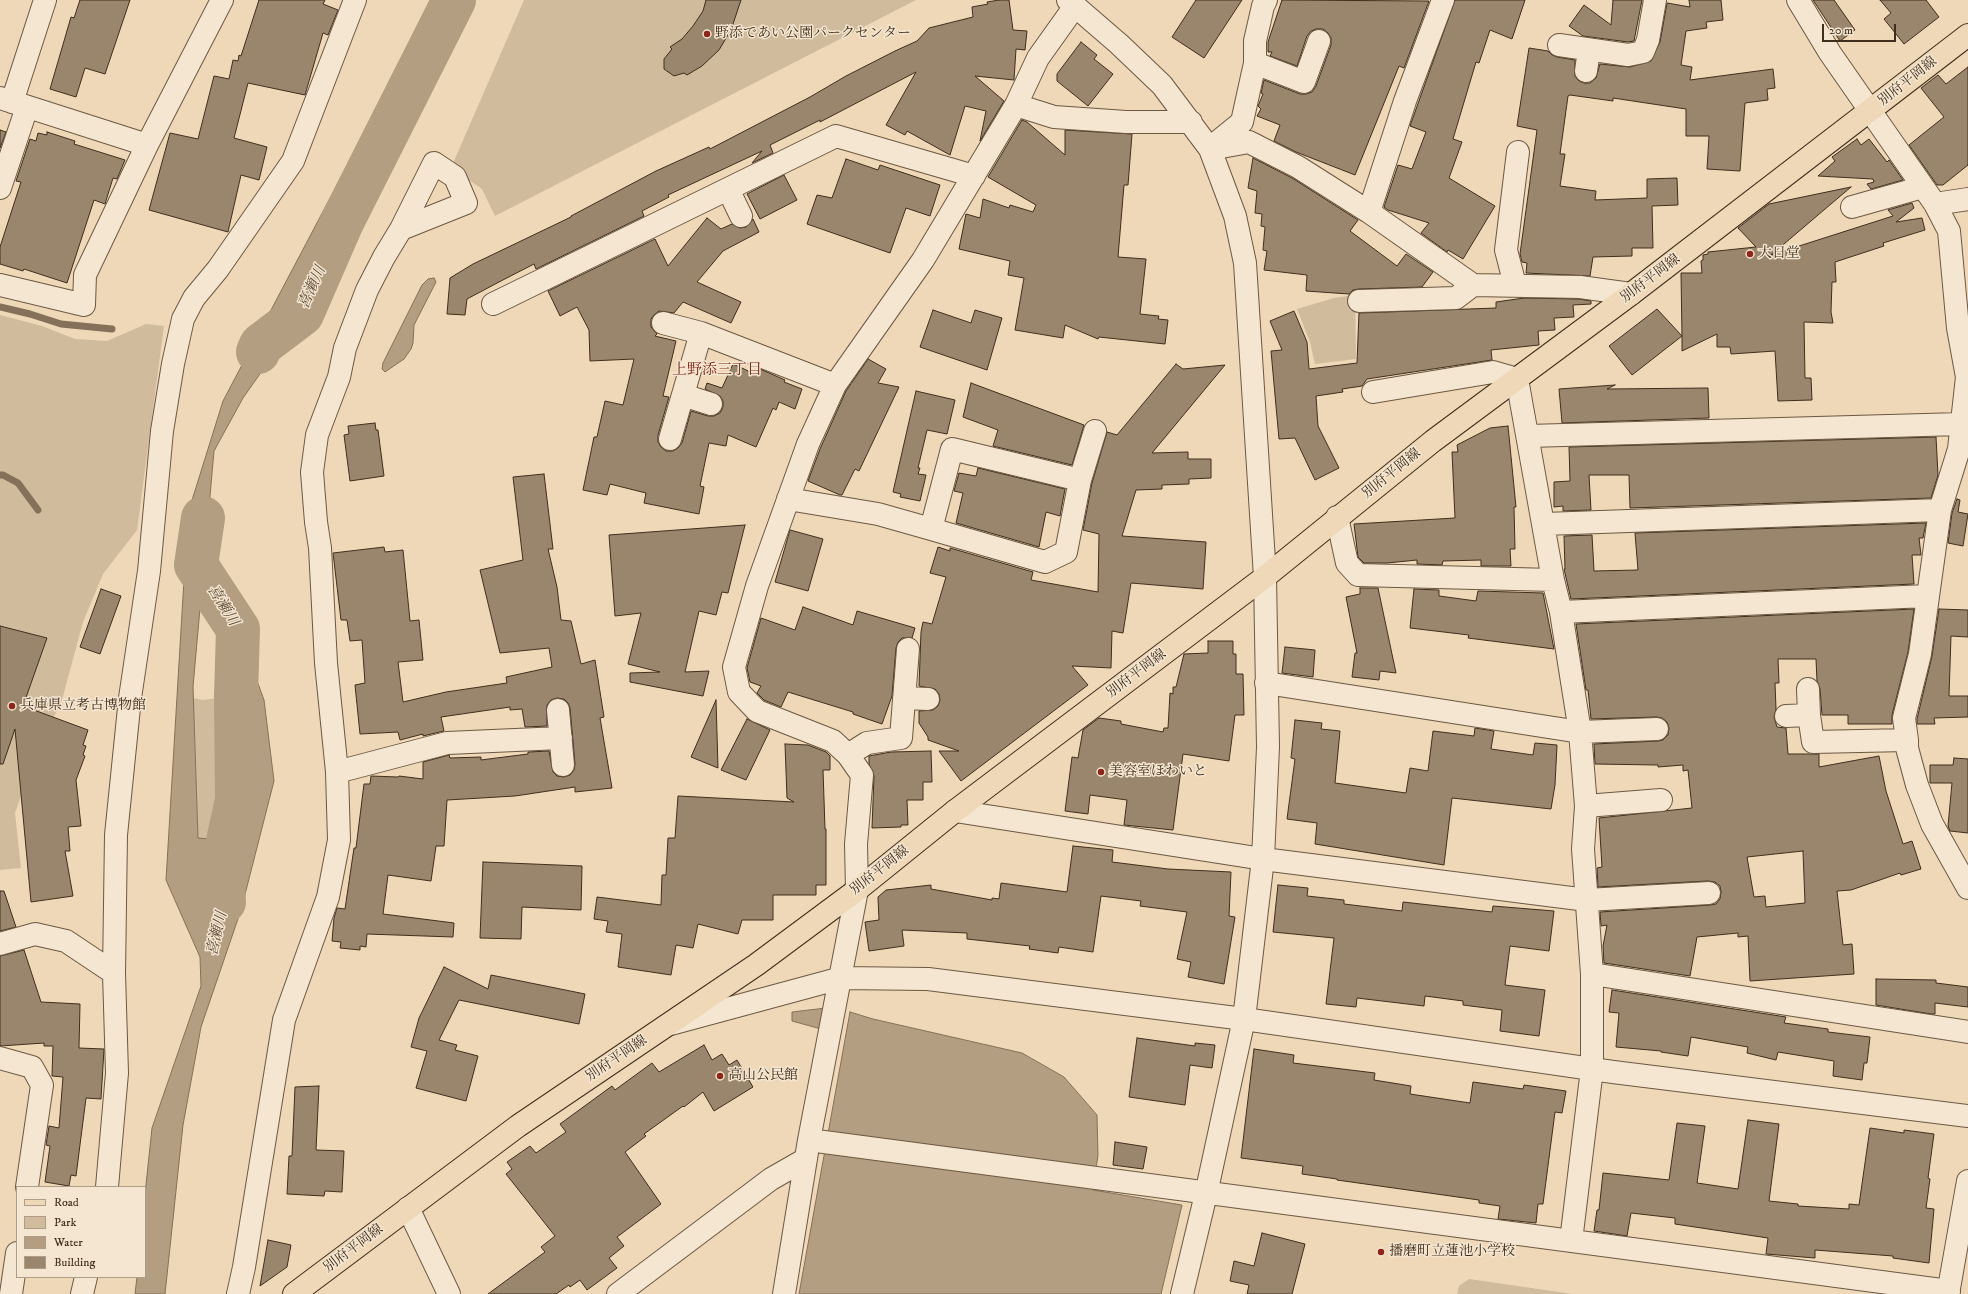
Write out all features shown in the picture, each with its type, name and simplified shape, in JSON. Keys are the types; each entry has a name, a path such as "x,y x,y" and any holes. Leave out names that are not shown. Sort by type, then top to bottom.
{"main road":[{"name":"別府平岡線","path":"294,1294 518,1126 756,965 857,890 955,811 1265,577 1433,441 1631,294 1968,36"}],"street":[{"path":"0,188 13,102 45,0"},
{"path":"0,285 84,305 85,275 147,145 222,0"},
{"path":"107,1186 117,1073 114,973 116,835 129,706 148,571 162,431 173,364 183,319 194,298 218,269 293,161 355,0"},
{"path":"1210,149 1242,122 1255,63 1255,41 1266,0"},
{"path":"1370,212 1405,101 1443,0"},
{"path":"1559,45 1587,61 1643,52 1648,40 1655,0"},
{"path":"1798,0 1830,53 1929,195 1949,231 1963,328 1967,376 1961,424 1964,449 1940,510 1920,654 1904,718 1907,748 1917,785 1932,824 1968,888"},
{"path":"784,1294 808,1150 857,890 856,844 862,775 848,755 833,741 757,711 739,692 734,667 757,586 788,499 808,444 835,385 923,260 1016,105 1038,58 1072,3 1162,85 1210,149 1235,216 1245,263 1265,577 1268,748 1263,859 1244,1019 1206,1194 1182,1294"},
{"path":"1255,63 1304,82 1319,42"},
{"path":"13,102 147,145"},
{"path":"1016,105 1054,117 1126,122 1191,122"},
{"path":"493,304 836,136 974,176"},
{"path":"1210,149 1249,142 1298,166 1370,212 1474,285 1580,287 1631,294"},
{"path":"1515,285 1506,250 1518,152"},
{"path":"728,189 741,216"},
{"path":"1852,207 1929,195 1968,199"},
{"path":"238,1294 284,1020 329,890 339,840 337,772 326,663 320,548 316,522 312,472 317,435 340,377 345,348 367,290 384,257 401,229"},
{"path":"1358,301 1456,298 1474,285"},
{"path":"663,323 702,333 835,385"},
{"path":"670,438 702,333"},
{"path":"1373,392 1493,372 1517,379 1553,580 1561,612 1580,732 1586,806 1583,849 1592,974 1592,1070 1570,1241"},
{"path":"683,395 711,404"},
{"path":"1528,436 1961,424"},
{"path":"788,499 878,514 1045,562 1066,552 1080,480 1095,431"},
{"path":"931,529 952,449 1080,480"},
{"path":"1544,524 1940,510"},
{"path":"1338,518 1346,563 1358,575 1553,580"},
{"path":"1561,612 1927,596"},
{"path":"848,755 867,743 901,738 908,650"},
{"path":"1266,683 1580,732 1657,729"},
{"path":"1808,689 1808,714 1813,742 1907,740"},
{"path":"904,698 928,699"},
{"path":"558,710 563,765"},
{"path":"1786,716 1808,714"},
{"path":"337,772 447,743 560,738"},
{"path":"1586,806 1661,800"},
{"path":"955,811 1263,859 1587,900 1709,893"},
{"path":"0,944 35,934 66,941 114,973"},
{"path":"1592,974 1968,1032"},
{"path":"664,1026 841,978 928,979 1244,1019 1592,1070 1968,1116"},
{"path":"0,1058 32,1067 42,1085 27,1186"},
{"path":"618,1294 771,1180 808,1150 1105,1180 1570,1241 1948,1293 1964,1227 1968,1181"},
{"path":"408,1208 449,1294"},
{"path":"11,1294 16,1260"},
{"path":"82,1294 86,1278"}],"green space":[{"path":"524,0 916,0 495,216 482,189 451,168"},
{"path":"1355,295 1356,359 1315,364 1310,342 1297,309 1334,298"},
{"path":"0,315 42,326 75,339 107,341 146,324 164,326 137,530 103,574 83,622 62,700 35,756 15,813 21,868 0,870"},
{"path":"236,696 251,768 230,841 198,839 193,698 202,700"},
{"path":"1469,1279 1573,1294 1457,1294 1459,1286"}],"water":[{"path":"438,0 454,0 342,222 302,314 243,398 214,451 193,687 198,838 230,841 251,768 236,696 238,629 264,700 274,781 241,910 201,1027 183,1125 165,1294 135,1294 137,1278 146,1278 146,1186 152,1128 201,986 200,957 166,880 188,513 223,401 376,111 399,82 438,11"},
{"path":"434,278 436,282 414,325 413,343 411,349 404,359 385,372 382,369 383,363 422,285 428,279"},
{"path":"826,1008 821,1029 792,1021 792,1012"},
{"path":"850,1012 873,1019 1022,1053 1064,1077 1097,1115 1098,1155 1093,1190 1182,1205 1161,1294 799,1294"}],"building":[{"path":"80,0 130,0 105,74 85,68 76,97 50,89 71,17 74,18"},
{"path":"259,0 325,0 323,4 338,10 328,35 323,33 305,95 248,83 234,138 267,147 259,180 241,175 228,232 149,210 170,133 198,139 214,76 229,79 233,60 238,61 239,55 241,56"},
{"name":"野添であい公園パークセンター","path":"706,0 741,0 731,30 719,50 702,66 687,75 684,73 674,76 664,69 664,59 672,49 670,47 682,39 693,26 703,11"},
{"path":"999,0 1009,0 1013,30 1027,31 1025,50 1016,49 1014,80 975,76 1004,101 980,141 986,111 965,106 950,155 907,131 905,135 886,125 916,72 820,122 820,120 770,145 773,153 752,163 762,151 668,195 669,197 642,211 644,216 536,269 534,264 467,299 465,315 447,314 450,278 473,264 571,217 656,171 709,147 710,149 810,97 846,76 917,41 929,28 973,17 972,7"},
{"path":"1196,0 1242,0 1204,58 1172,37"},
{"path":"1282,0 1429,1 1404,68 1399,66 1355,175 1296,152 1274,141 1280,125 1257,116 1261,109 1258,106 1263,94 1261,93 1264,80 1300,94 1312,92 1316,86 1331,45 1331,38 1328,33 1323,29 1316,29 1311,31 1307,36 1297,66 1270,56 1272,52 1268,52 1268,42"},
{"path":"1455,0 1525,0 1512,39 1490,30 1479,63 1476,62 1453,139 1462,142 1449,178 1495,206 1463,259 1448,250 1447,252 1421,233 1429,223 1388,210 1384,207 1398,165 1412,169 1426,132 1410,126"},
{"path":"1613,0 1642,0 1634,41 1628,42 1583,36 1569,26 1584,5 1611,25"},
{"path":"1689,0 1721,0 1723,20 1706,22 1707,28 1686,31 1681,65 1692,67 1690,80 1773,69 1775,88 1767,89 1768,100 1745,103 1740,171 1707,169 1709,136 1686,136 1686,109 1613,98 1613,101 1570,95 1568,96 1560,154 1565,154 1560,186 1596,191 1595,200 1647,198 1647,179 1677,178 1678,205 1652,206 1653,248 1632,248 1632,256 1593,257 1590,276 1526,273 1527,263 1522,262 1520,254 1537,130 1517,126 1529,48 1548,51 1557,57 1575,60 1575,76 1579,81 1590,83 1596,78 1600,64 1630,67 1651,61 1660,42 1667,3 1690,7"},
{"path":"1813,0 1834,0 1855,30 1840,41"},
{"path":"1880,0 1926,0 1939,17 1904,44 1884,19 1891,13"},
{"path":"1081,42 1097,55 1094,59 1113,74 1088,106 1057,81 1057,74"},
{"path":"1968,67 1968,165 1943,185 1937,185 1909,145 1944,117 1921,88 1938,75 1946,84"},
{"path":"1022,120 1027,122 1065,155 1065,130 1132,134 1128,185 1124,185 1118,257 1146,259 1140,314 1159,316 1158,319 1168,320 1165,344 1099,337 1098,339 1065,325 1063,338 1015,330 1024,278 1008,275 1010,261 959,249 966,214 980,218 983,199 1009,208 1010,205 1033,212 1036,205 988,177"},
{"path":"0,130 6,132 0,148"},
{"path":"47,132 75,141 74,144 125,160 117,179 113,178 105,204 94,200 67,283 24,269 23,271 0,264 0,247 21,182 16,181 30,139 36,141 38,133 47,135"},
{"path":"1857,139 1861,145 1869,139 1887,162 1889,160 1903,180 1871,189 1867,184 1874,182 1873,179 1818,176 1835,161 1832,157"},
{"path":"1253,158 1292,178 1358,220 1350,231 1397,266 1406,254 1433,272 1422,287 1359,289 1353,290 1349,294 1306,291 1307,275 1264,270 1267,251 1263,250 1265,227 1261,226 1262,214 1255,213 1257,191 1248,188"},
{"path":"846,159 878,170 880,165 940,185 930,216 906,208 890,253 807,224 817,195 832,198"},
{"path":"784,175 797,200 760,219 747,194"},
{"path":"1851,187 1771,255 1893,216 1888,210 1912,203 1914,208 1896,222 1922,218 1925,230 1883,243 1884,246 1835,262 1836,282 1832,282 1831,312 1833,323 1804,322 1805,378 1811,378 1812,400 1778,401 1775,351 1731,354 1730,347 1717,347 1717,334 1682,351 1681,273 1702,273 1701,261 1703,260 1703,255 1708,254 1708,252 1756,247 1738,228 1769,204"},
{"path":"707,218 721,229 732,224 740,228 746,227 753,219 759,232 723,251 697,282 741,302 731,323 683,302 674,313 659,311 651,319 651,327 657,334 655,336 676,341 663,396 669,397 658,435 658,442 666,451 673,451 682,443 691,411 708,416 714,416 720,413 723,407 723,401 720,396 705,389 707,383 722,388 733,364 757,375 760,369 785,380 784,382 802,389 795,409 779,402 776,410 773,408 756,447 728,435 726,446 709,443 700,486 704,487 699,514 644,503 646,493 610,484 607,495 583,490 594,437 597,437 605,401 623,405 634,359 590,361 589,330 577,307 560,316 548,291 655,239 668,266"},
{"path":"1524,298 1579,299 1591,301 1591,304 1573,305 1574,317 1554,318 1555,330 1538,331 1539,345 1491,350 1492,360 1367,379 1362,386 1342,389 1343,392 1316,396 1318,426 1339,468 1315,480 1295,438 1279,439 1271,351 1282,350 1270,321 1294,311 1307,342 1309,369 1357,363 1359,313 1496,308 1496,302"},
{"path":"1657,309 1682,336 1632,375 1609,346"},
{"path":"933,310 971,323 975,310 1002,318 987,370 920,347"},
{"path":"868,359 886,369 878,383 899,387 859,471 855,469 842,495 840,495 808,481 820,449 846,391"},
{"path":"1176,364 1183,369 1225,365 1152,453 1188,452 1188,459 1211,459 1211,478 1189,479 1189,484 1162,485 1162,489 1136,490 1122,536 1206,542 1203,589 1131,583 1123,633 1112,631 1111,668 1072,666 1088,685 961,781 939,751 959,751 928,740 928,737 919,723 919,711 933,710 938,706 940,700 939,694 935,689 919,686 921,632 923,622 932,624 946,577 930,573 938,547 950,551 950,548 1033,572 1031,580 1098,592 1099,534 1083,530 1092,483 1107,432 1117,435"},
{"path":"971,383 1084,425 1072,465 993,446 998,430 963,417"},
{"path":"1615,385 1607,389 1708,388 1709,418 1562,423 1559,389"},
{"path":"916,391 955,400 947,434 927,430 918,468 920,468 918,474 926,475 920,501 900,497 901,494 893,492"},
{"path":"375,423 376,430 378,430 384,476 350,481 344,435 349,434 348,426"},
{"path":"1508,426 1516,507 1514,507 1515,549 1510,549 1511,566 1481,566 1481,560 1443,561 1442,565 1417,564 1417,560 1387,563 1364,563 1358,557 1354,524 1455,518 1452,452 1458,452 1457,445 1490,428"},
{"path":"1936,437 1938,475 1931,498 1630,508 1629,475 1589,475 1591,510 1563,511 1563,506 1554,507 1554,482 1570,481 1569,447"},
{"path":"978,468 1065,489 1060,516 1046,512 1039,547 956,523 963,493 954,491 959,473 976,476"},
{"path":"544,474 553,549 548,549 557,587 561,620 571,621 581,664 595,660 604,717 600,718 612,788 575,792 575,787 515,796 447,800 444,846 436,846 431,881 388,875 383,914 454,923 453,937 367,934 366,947 360,946 360,950 340,948 341,942 332,941 334,918 337,908 345,909 354,848 356,848 364,784 370,784 371,776 399,776 423,779 423,762 449,755 450,758 481,757 481,760 528,754 528,752 549,751 553,772 557,776 564,777 570,775 574,770 575,764 570,708 564,699 557,698 551,700 547,705 547,726 525,727 522,709 510,710 510,707 441,717 444,731 423,736 423,734 400,740 398,732 360,734 355,685 365,683 362,640 350,641 347,620 341,620 333,553 384,547 385,552 403,550 410,621 419,620 423,660 398,662 403,702 446,692 507,683 506,677 552,667 549,648 500,653 480,570 523,560 513,477"},
{"path":"1957,499 1960,500 1958,512 1968,514 1963,546 1948,543 1952,513"},
{"path":"1926,523 1923,538 1919,538 1921,555 1912,555 1914,584 1571,599 1564,569 1564,536 1592,535 1594,571 1638,570 1635,533"},
{"path":"745,525 728,593 722,592 716,615 699,611 685,672 709,671 703,696 630,682 630,673 660,672 628,664 641,613 615,616 609,535"},
{"path":"790,530 823,539 808,591 775,582"},
{"path":"1360,588 1378,588 1396,673 1380,671 1379,680 1352,677 1355,653 1357,653 1346,597 1360,594"},
{"path":"101,589 121,596 100,654 80,647"},
{"path":"1414,589 1439,590 1439,596 1476,601 1478,591 1543,593 1554,649 1468,638 1469,635 1410,628"},
{"path":"803,607 853,625 857,611 915,628 912,638 902,638 898,642 896,648 892,696 882,724 853,714 853,712 788,692 781,707 764,700 757,693 761,686 750,682 747,668 761,618 795,630"},
{"path":"1914,609 1908,652 1892,715 1892,724 1848,724 1848,715 1822,715 1820,689 1817,681 1816,659 1778,659 1779,683 1775,683 1776,709 1774,717 1777,727 1786,728 1788,754 1819,754 1819,767 1879,756 1886,791 1903,844 1912,841 1921,869 1901,875 1900,873 1851,890 1837,891 1843,945 1852,944 1854,974 1750,981 1748,936 1738,937 1738,933 1697,937 1690,976 1604,963 1603,946 1607,925 1601,926 1600,912 1710,905 1716,904 1720,899 1721,892 1720,886 1715,882 1708,881 1598,887 1597,868 1602,867 1599,818 1692,808 1688,770 1683,771 1683,765 1658,767 1658,765 1595,764 1594,744 1663,740 1668,735 1669,728 1667,722 1662,718 1657,717 1591,719 1588,690 1586,690 1576,624","holes":["1803,851 1805,903 1766,907 1765,896 1754,897 1747,857"]},
{"path":"1939,609 1968,610 1968,637 1951,636 1949,696 1968,696 1968,717 1934,718 1935,724 1917,724 1932,656"},
{"path":"0,626 47,638 23,706 88,730 83,745 86,746 83,755 85,756 76,780 81,826 68,827 70,851 65,851 73,896 31,902 15,729 3,764 0,764"},
{"path":"1208,641 1233,641 1233,654 1236,654 1236,674 1243,674 1244,715 1235,715 1229,761 1183,754 1173,830 1124,825 1127,800 1090,795 1088,814 1065,811 1072,757 1078,758 1083,730 1099,718 1121,721 1121,724 1163,732 1164,728 1168,728 1170,693 1173,694 1173,687 1176,687 1184,654 1208,653"},
{"path":"1285,647 1315,650 1313,677 1282,673"},
{"path":"716,700 718,768 691,757"},
{"path":"747,719 770,730 746,780 721,770"},
{"path":"1295,720 1322,723 1321,729 1340,731 1335,783 1406,793 1410,768 1428,771 1433,731 1474,736 1475,728 1494,731 1491,749 1533,755 1535,743 1557,745 1555,785 1551,809 1452,798 1444,865 1315,844 1317,823 1287,819 1295,759 1291,758"},
{"path":"785,744 808,745 826,752 830,756 830,770 823,770 826,829 826,885 816,885 816,895 773,895 773,920 742,920 738,934 698,924 693,948 676,945 671,975 618,967 622,934 606,932 608,921 594,919 597,897 661,905 662,875 666,875 668,838 675,838 678,796 794,802 787,798"},
{"path":"931,751 932,782 923,782 923,800 907,800 908,825 901,825 901,827 872,828 874,776 869,764 869,756 891,752"},
{"path":"1954,758 1968,759 1968,833 1950,831 1948,826 1952,783 1930,783 1930,765 1953,765"},
{"path":"1073,846 1113,850 1112,862 1168,869 1231,872 1229,916 1235,917 1224,984 1188,977 1191,962 1177,959 1187,912 1140,906 1141,901 1101,896 1093,952 1059,947 1058,953 1029,949 1030,946 967,939 967,933 902,930 904,946 869,951 865,922 879,920 878,897 886,890 931,885 931,889 992,900 992,898 999,899 1001,883 1067,892"},
{"path":"483,862 582,866 581,910 522,907 521,939 480,938"},
{"path":"1278,885 1308,888 1307,896 1344,900 1344,904 1402,911 1403,902 1492,912 1493,906 1554,911 1549,951 1510,946 1505,985 1545,990 1539,1036 1500,1031 1502,1010 1463,1005 1463,1001 1425,996 1424,1006 1357,998 1356,1007 1326,1004 1334,938 1273,932"},
{"path":"0,891 4,891 16,927 0,931"},
{"path":"24,950 41,1002 80,1004 79,1048 104,1049 101,1099 86,1098 76,1176 71,1175 69,1186 45,1182 50,1146 46,1145 49,1126 59,1128 63,1077 52,1076 53,1046 44,1046 44,1043 0,1046 0,956"},
{"path":"444,967 488,989 491,975 585,994 579,1024 459,1000 439,1040 457,1045 455,1050 478,1056 466,1101 416,1088 427,1051 411,1047 419,1018"},
{"path":"1876,979 1936,980 1936,983 1968,987 1968,1007 1935,1003 1935,1014 1931,1014 1876,1005"},
{"path":"1612,990 1786,1017 1784,1023 1828,1029 1828,1032 1870,1037 1867,1063 1864,1063 1862,1080 1833,1076 1834,1061 1778,1052 1776,1060 1747,1053 1748,1047 1691,1037 1688,1056 1661,1051 1616,1047 1619,1013 1609,1012"},
{"path":"1137,1038 1195,1046 1195,1043 1215,1045 1212,1068 1190,1065 1185,1105 1129,1097"},
{"path":"704,1045 712,1060 722,1054 729,1065 737,1060 753,1087 714,1111 703,1092 684,1107 683,1106 644,1134 646,1136 625,1152 661,1204 617,1237 624,1246 609,1258 617,1268 587,1290 580,1280 570,1287 569,1285 556,1294 488,1294 545,1252 541,1247 555,1236 506,1174 512,1169 507,1162 530,1146 536,1153 566,1132 560,1124 612,1086 615,1090 652,1063 659,1072"},
{"path":"1254,1049 1294,1055 1293,1063 1375,1073 1374,1080 1411,1086 1410,1094 1470,1103 1473,1082 1523,1089 1524,1085 1566,1091 1562,1113 1555,1112 1543,1204 1538,1204 1536,1223 1498,1219 1500,1206 1479,1203 1479,1200 1302,1174 1303,1166 1241,1158"},
{"path":"319,1086 316,1150 344,1151 342,1192 325,1191 324,1196 287,1194 289,1156 292,1156 295,1087"},
{"path":"1748,1120 1779,1124 1769,1201 1798,1204 1798,1206 1849,1209 1849,1204 1859,1205 1870,1128 1904,1133 1904,1130 1934,1134 1928,1178 1930,1179 1926,1208 1934,1209 1929,1263 1893,1258 1893,1256 1815,1250 1815,1258 1766,1254 1768,1238 1675,1224 1675,1218 1631,1213 1627,1236 1594,1231 1597,1210 1599,1210 1603,1173 1669,1180 1677,1123 1705,1126 1697,1183 1738,1189"},
{"path":"1115,1142 1147,1147 1143,1169 1113,1165"},
{"path":"1262,1233 1305,1244 1292,1294 1247,1294 1249,1285 1230,1281 1234,1261 1254,1266"},
{"path":"268,1240 291,1245 287,1267 260,1286"}],"waterway":[{"name":"喜瀬川","path":"258,352 261,345 302,314 342,222 454,0"},
{"path":"0,307 30,314 61,324 112,329"},
{"path":"0,475 3,475 18,483 38,510"},
{"name":"喜瀬川","path":"203,518 196,565 238,629 236,696 237,800 222,869 224,902"}],"place":[{"name":"野添であい公園パークセンター","path":"707,34"},
{"name":"大日堂","path":"1750,254"},
{"name":"兵庫県立考古博物館","path":"12,706"},
{"name":"美容室ほわいと","path":"1101,772"},
{"name":"高山公民館","path":"720,1076"},
{"name":"播磨町立蓮池小学校","path":"1381,1252"}],"district":[{"name":"上野添三丁目","path":"717,371"}]}
